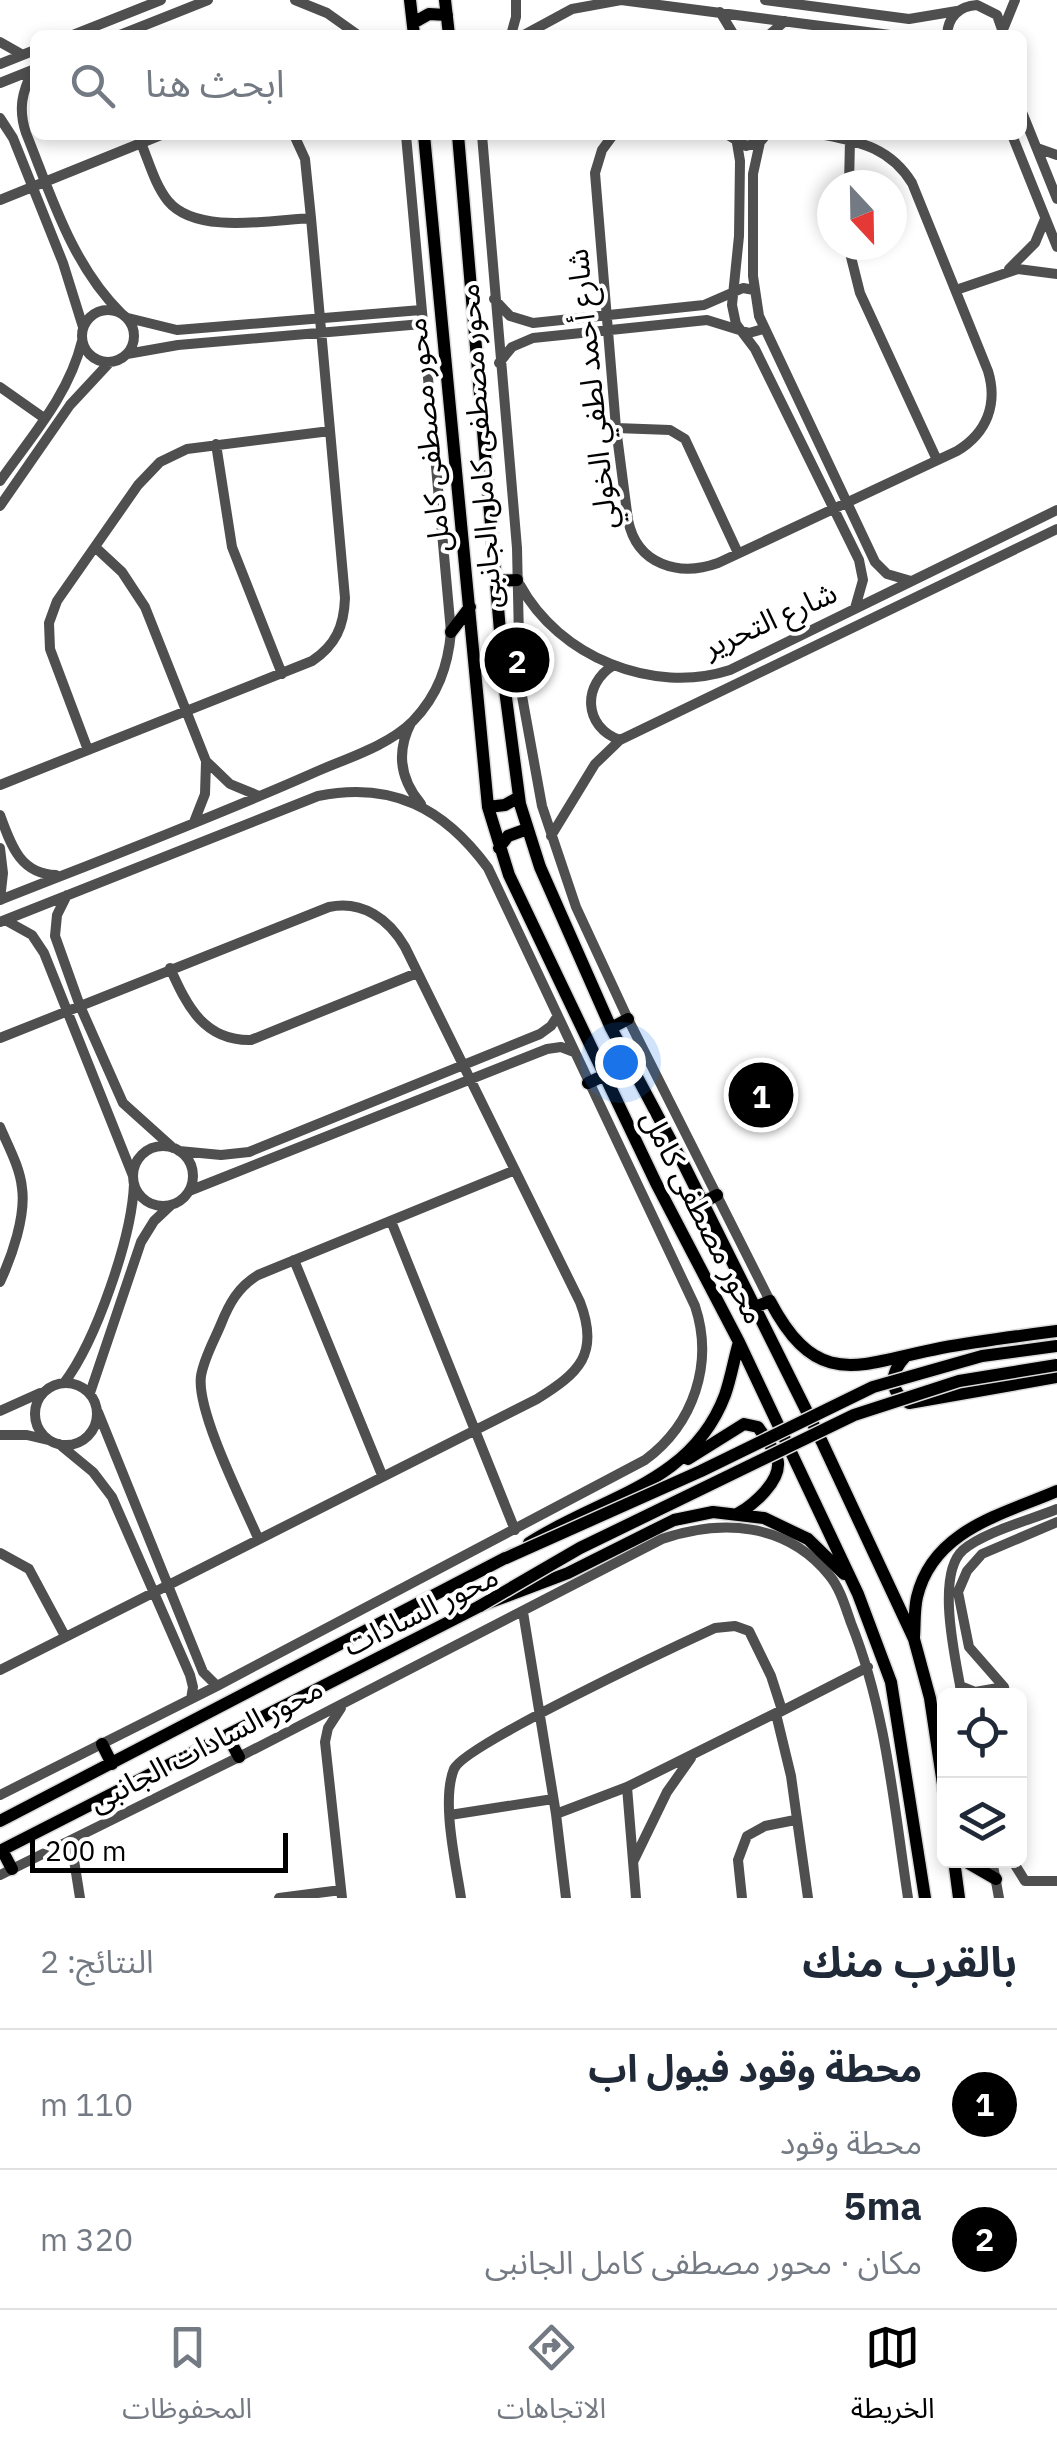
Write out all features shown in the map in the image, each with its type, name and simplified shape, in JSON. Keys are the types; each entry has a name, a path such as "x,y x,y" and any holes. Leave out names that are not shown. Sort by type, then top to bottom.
{"main road":[{"path":"410,0 413,29"},
{"path":"446,0 448,30"},
{"path":"413,29 428,14 447,15"},
{"name":"محور مصطفى كامل","path":"424,140 488,807 499,848 604,1076 739,1342 858,1594 891,1682 925,1898"},
{"name":"محور مصطفى كامل","path":"458,140 495,581 519,797 527,830 610,1028 755,1307 914,1639 930,1698 942,1778"},
{"path":"495,581 518,580"},
{"path":"451,632 470,607"},
{"path":"488,807 519,797"},
{"path":"499,848 508,836 527,830"},
{"path":"610,1028 628,1020"},
{"path":"588,1083 604,1076"},
{"path":"702,1202 718,1195"},
{"path":"755,1307 770,1301 790,1336 822,1360 852,1367 1057,1331"},
{"name":"محور السادات","path":"0,1821 506,1558 548,1531 652,1480 679,1462 717,1413 739,1342"},
{"path":"506,1558 701,1471 873,1387 982,1356 1057,1346"},
{"path":"907,1355 897,1365 893,1380 898,1394 909,1403 1057,1377"},
{"path":"480,1606 580,1548 854,1415 959,1380 1057,1365"},
{"path":"679,1462 704,1451 744,1424 758,1427 778,1468 760,1496 739,1513"},
{"path":"914,1639 922,1584 943,1548 960,1532 1057,1491"},
{"name":"محور السادات","path":"1,1850 480,1606 568,1573 674,1520 700,1514 739,1513 776,1522 798,1533 834,1562 858,1594"},
{"path":"228,1735 239,1757"},
{"path":"102,1744 112,1764"},
{"path":"1,1850 6,1872"},
{"path":"955,1868 959,1898"},
{"path":"977,1868 996,1879"}],"street":[{"path":"84,30 161,0"},
{"path":"133,30 208,0"},
{"path":"296,0 327,13 351,30"},
{"path":"319,0 327,13"},
{"path":"512,30 516,0"},
{"path":"532,30 552,17 604,2 636,0 852,30"},
{"path":"765,0 909,19 958,11 974,3 991,10 1003,30"},
{"path":"1004,30 1015,0"},
{"path":"947,30 958,11"},
{"path":"720,12 731,30"},
{"path":"774,30 785,21"},
{"path":"0,42 29,53"},
{"path":"0,64 29,53"},
{"path":"0,83 30,72"},
{"path":"30,80 21,101 21,117 89,277 124,315 134,332 127,354"},
{"path":"0,118 13,138 67,273 83,327 70,379 0,481"},
{"path":"1027,125 1057,199"},
{"path":"0,200 150,140"},
{"path":"0,786 282,674 324,653 334,642 344,616 312,218 305,159 296,140"},
{"name":"محور مصطفى كامل الجانبى","path":"406,140 451,632 440,684 412,722"},
{"name":"محور مصطفى كامل الجانبى","path":"482,140 518,580 517,654 524,716 550,836 576,907 628,1020 770,1301"},
{"name":"شارع أحمد لطفي الخولي","path":"609,140 595,173 616,428 630,533 645,554 667,567 692,571 738,554 937,460 974,439 986,423 992,402 988,371 905,172 886,153 850,140"},
{"path":"733,140 740,160 740,219 732,312 739,330 755,349 862,570 862,591 854,610"},
{"path":"735,140 746,146 761,140"},
{"path":"763,140 753,174 754,290 762,328 881,568 895,578 912,581"},
{"path":"849,170 850,140"},
{"path":"1014,140 1057,248"},
{"path":"141,144 168,201 190,218 216,222 312,218"},
{"path":"1036,148 1057,155"},
{"path":"1005,272 1035,243 1045,218"},
{"path":"852,260 860,293 937,460"},
{"path":"956,290 1005,272 1032,268 1057,274"},
{"path":"494,298 500,308 521,321 533,323 704,305 743,288 754,290"},
{"path":"83,327 103,310 177,330 421,310"},
{"path":"499,364 512,346 522,341 707,320 749,333 762,328"},
{"path":"0,506 70,405 110,362 127,354 178,345 422,324"},
{"path":"82,340 89,354 110,362"},
{"path":"0,387 44,418"},
{"path":"616,428 670,430 685,439 738,554"},
{"path":"88,750 54,662 49,624 57,601 138,485 160,462 186,449 330,432"},
{"path":"216,444 232,546 282,674"},
{"name":"شارع التحرير","path":"518,580 528,599 554,626 614,665 663,679 718,674 1057,510"},
{"name":"شارع التحرير","path":"550,836 594,764 620,740 1057,529"},
{"path":"95,547 122,572 138,594 206,761 205,794 193,823"},
{"path":"614,665 594,683 590,700 598,726 620,740"},
{"path":"0,848 4,873 0,900 260,796 376,745 412,722"},
{"path":"412,722 402,745 402,770 412,792 458,831 494,881 588,1083"},
{"path":"206,761 230,784 260,796"},
{"path":"2,921 318,796 358,790 378,792 429,810"},
{"path":"0,815 22,863 38,874 62,876"},
{"path":"134,847 141,864"},
{"path":"67,895 57,914 54,936 80,1006 123,1103 190,1164 189,1190"},
{"path":"0,1038 329,907 348,904 370,911 388,924 418,973 465,1066 580,1302 587,1344 580,1366 564,1382 0,1670"},
{"path":"2,921 24,929 38,944 134,1180 148,1202 171,1205"},
{"path":"170,968 198,1021 222,1036 240,1040 250,1040 418,973"},
{"path":"64,1383 84,1355 128,1234 138,1160 150,1150 221,1155 249,1152 540,1034 557,1017"},
{"path":"90,1393 141,1242 154,1221 189,1190 547,1049 561,1047 574,1052"},
{"name":"محور السادات الجانبى","path":"0,1795 217,1686 645,1460 676,1432 694,1395 702,1365 700,1322 588,1083"},
{"path":"0,1127 23,1194 12,1248 0,1282"},
{"path":"258,1538 208,1419 201,1378 237,1293 252,1278 515,1170"},
{"path":"392,1221 514,1530"},
{"path":"294,1260 382,1475"},
{"path":"0,1412 64,1383 74,1383 90,1393 203,1672 217,1686"},
{"path":"40,1394 35,1416 40,1432 107,1488 192,1681 191,1699"},
{"path":"0,1434 74,1444 89,1436 98,1412"},
{"path":"961,1688 948,1582 953,1563 974,1543 1057,1509"},
{"path":"1002,1688 968,1647 958,1598 961,1584 975,1559 988,1549 1057,1522"},
{"name":"محور السادات الجانبى","path":"6,1872 662,1539 696,1528 742,1526 794,1546 827,1572 868,1666"},
{"path":"0,1553 20,1562 36,1578 65,1636"},
{"path":"523,1612 566,1898"},
{"path":"461,1898 450,1815 452,1778 462,1758 539,1715 726,1626 743,1628 755,1640 779,1712 808,1898"},
{"path":"556,1814 627,1788 868,1666 908,1898"},
{"path":"279,1898 342,1894 325,1742 328,1728 344,1703"},
{"path":"633,1862 667,1792 694,1755"},
{"path":"627,1788 636,1898"},
{"path":"450,1815 553,1799"},
{"path":"742,1898 738,1860 747,1836 765,1826 795,1820"},
{"path":"71,1841 80,1898"},
{"path":"994,1868 999,1898"},
{"path":"1017,1868 1024,1881 1056,1882"}],"place":[{"name":"5ma","path":"517,660"},
{"name":"محطة وقود فيول اب","path":"761,1095"}]}
